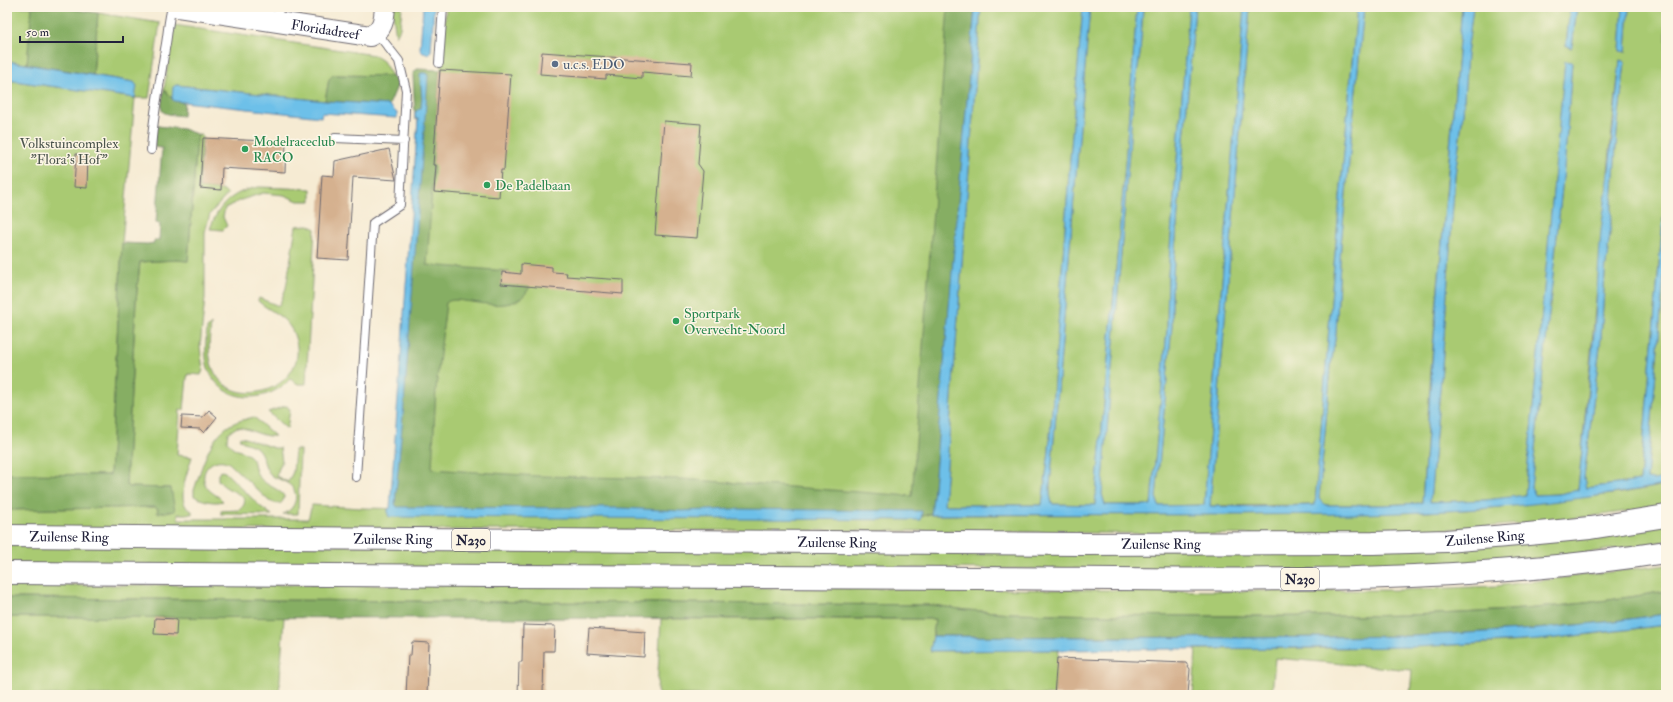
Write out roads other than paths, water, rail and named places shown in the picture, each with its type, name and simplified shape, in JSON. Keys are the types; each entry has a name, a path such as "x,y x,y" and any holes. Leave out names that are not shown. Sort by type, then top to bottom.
{"main road":[{"name":"Zuilense Ring","path":"7,536 1083,544 1373,543 1518,535 1590,528 1666,516"},
{"name":"N230","path":"7,573 933,578 1374,578 1511,571 1584,564 1666,552"}],"street":[{"name":"Floridadreef","path":"179,7 278,15 362,36 370,36 377,33"},
{"path":"377,33 382,26 385,7"}],"lane":[{"path":"151,150 153,118 166,43 168,20 179,7"},
{"path":"439,63 443,7"},
{"path":"356,477 373,223 400,205 404,141 406,90 403,74 399,61 377,33"},
{"path":"335,138 404,141"}],"water":[{"path":"423,7 434,7 431,51 429,54 423,53 420,50"},
{"path":"975,7 981,7 944,505 1042,505 1049,451 1070,159 1083,7 1090,7 1050,486 1052,504 1095,505 1123,191 1137,7 1143,7 1140,54 1133,100 1102,494 1105,505 1151,505 1167,330 1168,274 1189,7 1195,7 1172,287 1172,326 1156,497 1159,506 1204,505 1244,7 1250,7 1210,506 1253,507 1315,505 1333,276 1357,7 1364,7 1341,245 1336,333 1331,366 1319,498 1325,505 1422,503 1433,350 1462,7 1473,7 1467,54 1463,114 1455,175 1442,367 1430,502 1486,500 1525,495 1565,61 1572,62 1565,158 1531,488 1535,495 1559,494 1578,490 1594,333 1601,231 1608,180 1620,60 1625,62 1617,132 1601,338 1584,478 1586,488 1640,481 1666,185 1666,252 1647,479 1653,480 1666,478 1666,485 1545,503 1453,511 1242,515 931,515"},
{"path":"1570,7 1577,7 1572,48 1566,46"},
{"path":"1623,7 1629,7 1626,52 1620,51"},
{"path":"7,61 134,82 137,86 135,98 7,80"},
{"path":"421,73 426,73 428,76 404,404 395,504 397,507 622,508 682,511 733,509 922,511 921,520 389,517 388,509 390,508 418,119 415,119 415,112 421,108"},
{"path":"176,85 325,101 389,105 397,113 397,118 322,113 321,117 174,101 172,98 173,87"},
{"path":"1666,614 1666,625 1539,640 1414,647 930,651 933,636 1245,638 1416,636 1537,629"}],"place":[{"name":"u.c.s. EDO","path":"555,64"},
{"name":"Modelraceclub RACO","path":"245,149"},
{"name":"De Padelbaan","path":"487,185"},
{"name":"Sportpark Overvecht-Noord","path":"676,321"}],"park label":[{"name":"Volkstuincomplex \"Flora's Hof\"","path":"69,152"}]}
